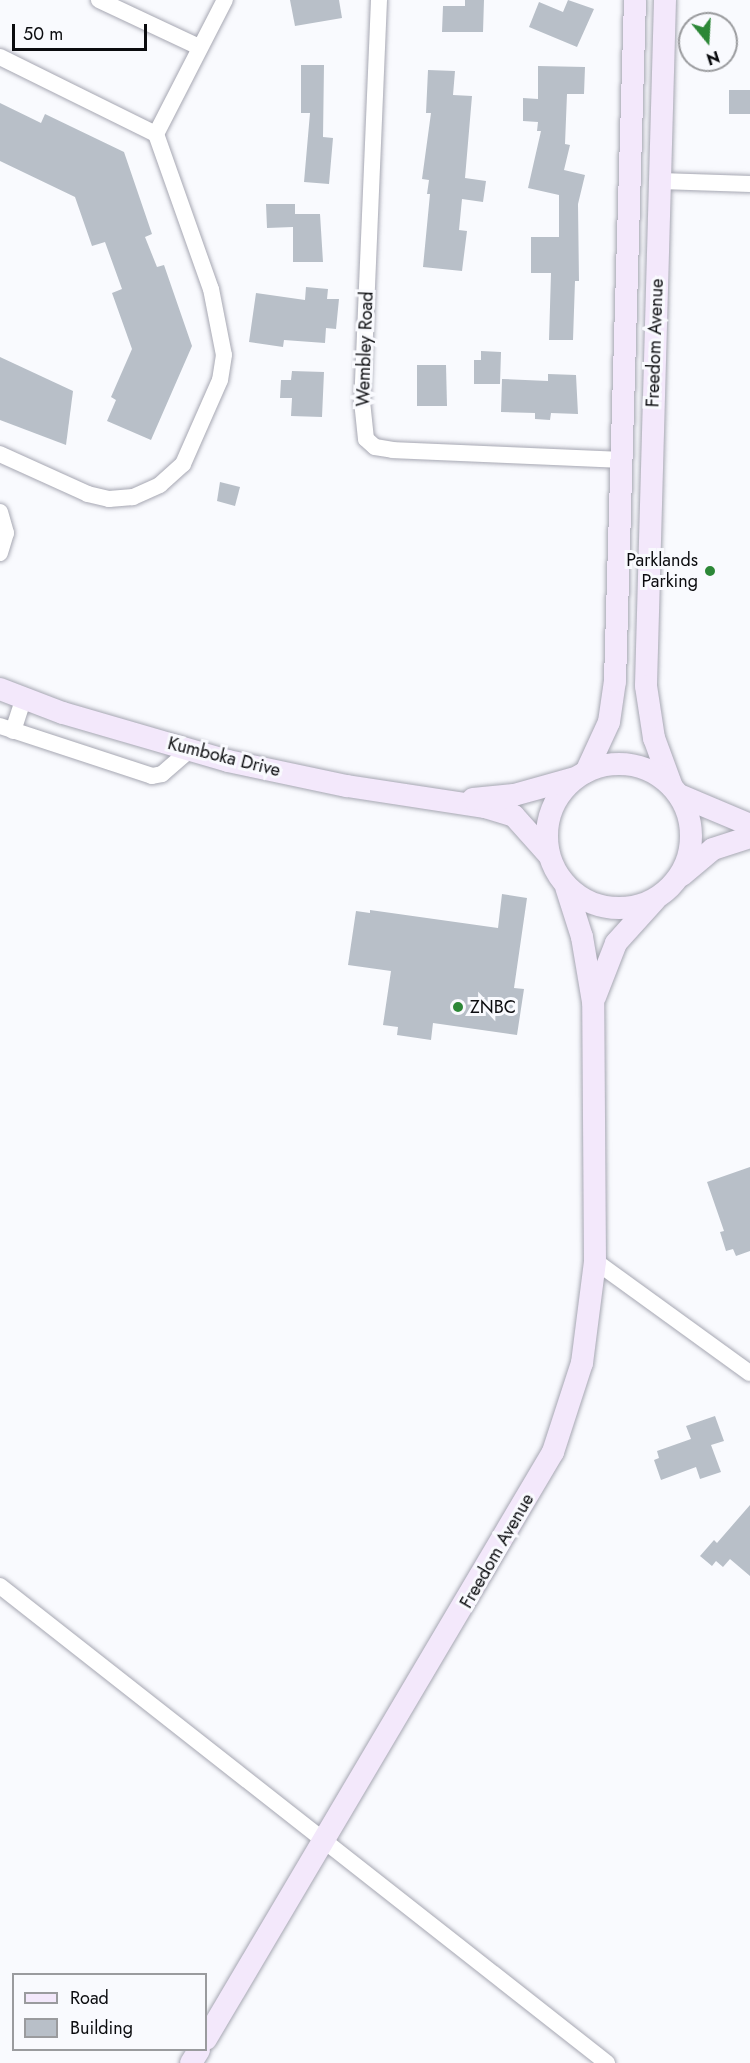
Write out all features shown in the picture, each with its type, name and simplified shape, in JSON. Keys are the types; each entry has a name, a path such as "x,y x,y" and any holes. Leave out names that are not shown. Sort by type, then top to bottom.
{"main road":[{"name":"Freedom Avenue","path":"582,775 609,722 615,681 635,0"},
{"name":"Freedom Avenue","path":"664,0 646,686 654,738 676,791"},
{"path":"627,288 653,400"},
{"name":"Kumboka Drive","path":"0,689 190,750 347,786 453,801 514,816 548,854"},
{"path":"750,825 676,791 638,766 618,764 582,775 562,792 551,811 546,832 548,854 566,887 582,899 611,907 641,905 659,896 713,849 750,837"},
{"name":"Kumboka Drive","path":"453,801 514,795 582,775"},
{"path":"676,791 689,815 691,838 687,861 676,881"},
{"name":"Freedom Avenue","path":"207,2037 325,1843 554,1452 582,1363 596,1261 593,1002 582,937 566,887"},
{"name":"Freedom Avenue","path":"593,1002 616,943 659,896"}],"street":[{"path":"99,0 199,47"},
{"path":"156,134 225,0"},
{"name":"Wembley Road","path":"379,0 362,400 366,439 375,447 393,450 621,460"},
{"path":"0,57 156,134 211,289 224,355 220,380 183,464 160,485 134,496 109,499 88,494 0,454"},
{"path":"661,181 750,184"},
{"path":"0,512 6,533 0,553"},
{"path":"24,698 7,729 152,776 162,774 190,750"},
{"path":"596,1261 750,1373"},
{"path":"0,1586 607,2063"}],"building":[{"path":"290,0 339,0 342,18 295,26"},
{"path":"465,0 484,0 483,32 442,32 443,6 465,6"},
{"path":"568,0 594,9 577,47 529,27 539,2 563,12"},
{"path":"301,65 324,65 323,137 333,138 329,184 304,182 310,113 301,113"},
{"path":"538,66 585,67 584,94 567,94 565,144 570,145 564,170 585,175 578,204 579,281 575,281 573,340 549,340 551,273 531,273 531,237 559,237 559,195 528,188 541,131 537,131 538,122 523,121 523,98 538,99"},
{"path":"428,70 455,71 453,95 472,96 465,178 486,181 483,202 462,199 459,230 467,231 462,271 423,267 430,194 427,194 429,180 422,179 431,113 426,113"},
{"path":"729,90 750,90 750,114 729,114"},
{"path":"0,103 41,123 45,114 124,152 152,234 145,237 157,267 164,265 192,346 151,440 107,421 116,400 111,397 132,349 112,293 122,289 105,242 92,246 75,197 0,161"},
{"path":"266,204 295,204 295,214 320,214 323,262 293,262 293,227 267,228"},
{"path":"306,287 328,289 327,299 339,299 336,329 326,328 325,343 284,340 283,347 249,342 256,293 305,300"},
{"path":"481,351 501,352 500,384 474,384 474,360 481,360"},
{"path":"0,357 73,391 66,445 0,420"},
{"path":"417,365 446,365 447,406 417,406"},
{"path":"292,371 324,372 322,417 291,416 292,398 280,398 281,380 291,380"},
{"path":"548,374 576,375 578,414 551,413 550,420 535,419 535,413 501,412 502,379 548,381"},
{"path":"220,482 240,487 235,506 217,501"},
{"path":"502,894 527,898 514,988 524,989 517,1035 433,1023 431,1040 397,1035 398,1027 383,1025 391,971 348,965 356,911 370,913 370,910 498,928"},
{"path":"750,1167 750,1251 736,1256 733,1249 726,1251 720,1232 724,1231 707,1182"},
{"path":"715,1416 724,1441 711,1445 721,1472 700,1479 696,1467 661,1480 654,1460 659,1458 657,1451 691,1439 686,1426"},
{"path":"750,1505 750,1576 730,1559 723,1567 716,1561 712,1566 700,1556 714,1540 717,1543"}],"place":[{"name":"Parklands Parking","path":"710,571"},
{"name":"ZNBC","path":"458,1007"}]}
